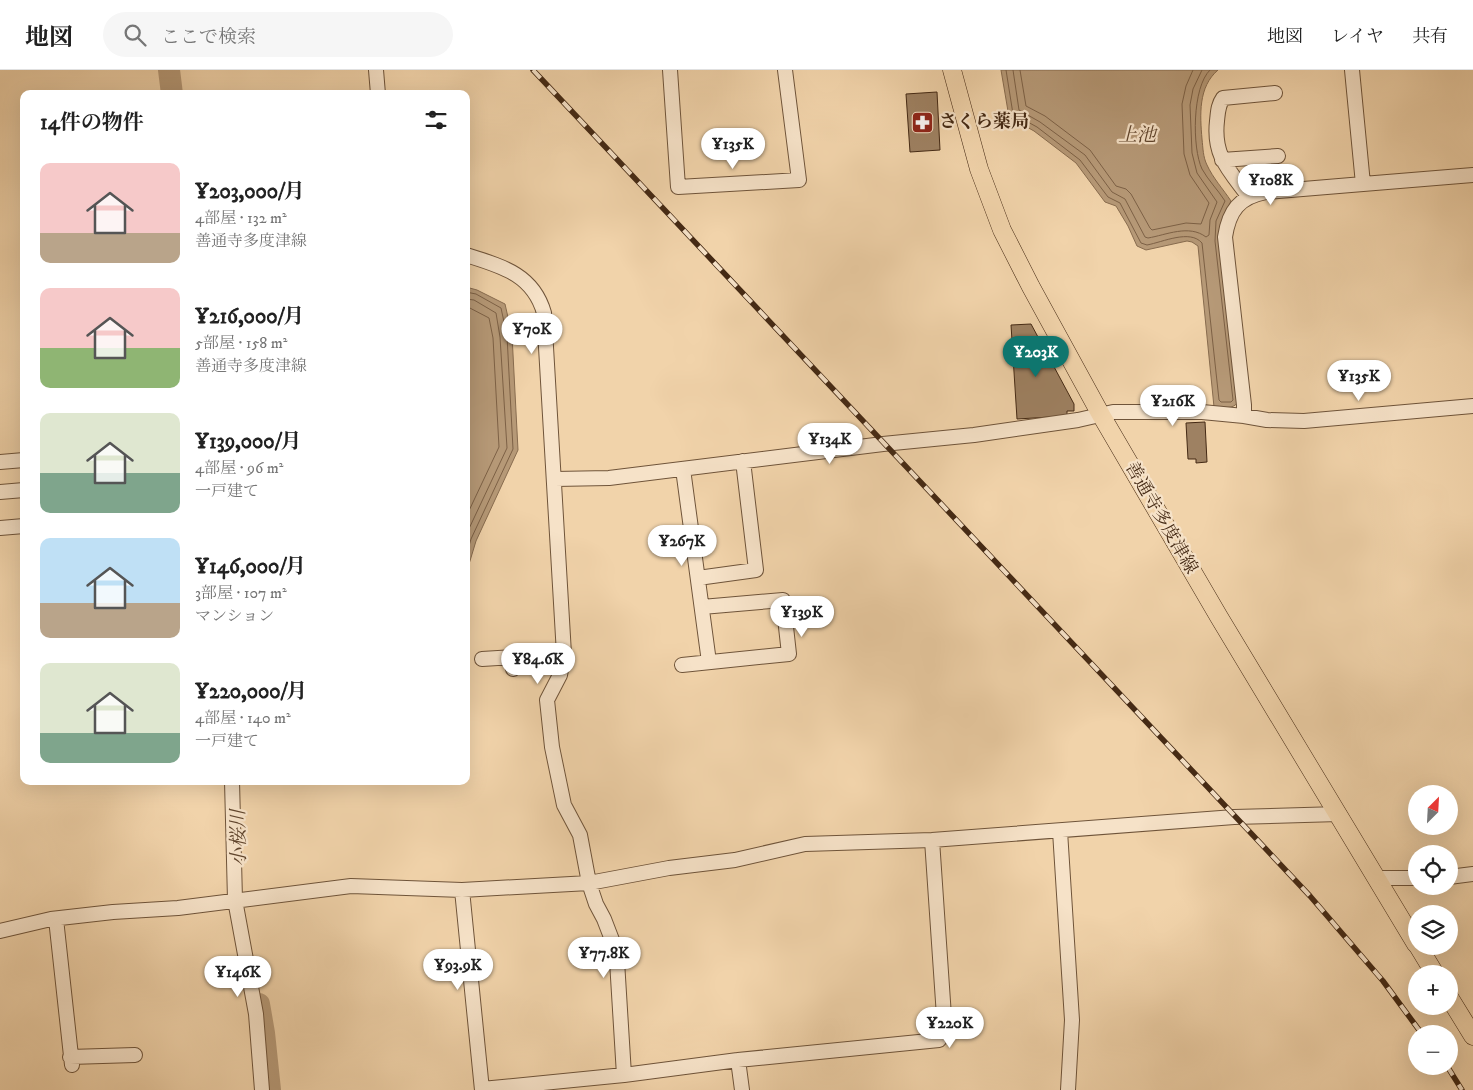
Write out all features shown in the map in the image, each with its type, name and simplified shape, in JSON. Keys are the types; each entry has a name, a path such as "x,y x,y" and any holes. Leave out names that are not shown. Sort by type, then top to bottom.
{"main road":[{"name":"善通寺多度津線","path":"952,70 979,169 1002,230 1031,287 1101,415 1219,617 1408,930"},
{"path":"1458,1012 1473,1036"}],"street":[{"path":"376,70 378,90"},
{"path":"670,70 678,187 799,180 785,70"},
{"path":"1352,70 1362,184"},
{"path":"1248,197 1218,152 1216,128 1219,104 1222,98 1275,93"},
{"path":"1222,160 1278,156"},
{"path":"1244,416 1225,237 1227,226 1238,203 1248,197 1266,192 1473,175"},
{"path":"470,256 511,272 529,284 535,291 544,313 564,654 560,675 547,700 552,747 564,805 580,835 589,883 616,953 624,1075"},
{"path":"555,479 609,478 883,444 974,435 1078,420 1113,412 1202,412 1267,420 1304,421 1473,406"},
{"path":"0,462 20,460"},
{"path":"698,578 756,570 743,461"},
{"path":"683,469 709,662"},
{"path":"0,492 20,490"},
{"path":"0,528 20,526"},
{"path":"682,665 790,654 783,600 702,607"},
{"path":"482,659 513,663 564,654"},
{"path":"232,785 235,900 256,1014 262,1090"},
{"path":"0,931 56,919 113,912 178,908 352,886 462,890 589,883 669,868 735,860 805,844 932,840 1234,817 1339,814"},
{"path":"1060,831 1072,1020 1068,1090"},
{"path":"462,890 482,1090 624,1075 738,1060 939,1040 945,1031 932,840"},
{"path":"1458,876 1473,874"},
{"path":"1376,878 1408,878"},
{"path":"56,919 71,1061 135,1056"},
{"path":"738,1060 742,1090"}],"water":[{"name":"上池","path":"1001,70 1218,70 1211,77 1204,93 1201,111 1201,130 1206,162 1231,201 1221,223 1220,240 1238,402 1236,405 1227,408 1214,407 1198,246 1187,241 1146,250 1137,246 1116,206 1105,202 1076,163 1034,131 1009,117"},
{"path":"470,288 505,304 512,335 518,450 476,541 470,561"}],"building":[{"name":"さくら薬局","path":"937,92 940,150 910,152 906,94"},
{"path":"1031,324 1074,404 1074,411 1067,411 1067,416 1017,419 1011,325"},
{"path":"1205,422 1207,462 1196,463 1196,459 1188,459 1186,423"}],"waterway":[{"path":"169,70 172,90"},
{"name":"小桜川","path":"259,1004 270,1090"}],"railway":[{"path":"533,70 1310,896 1383,981 1415,1025"},
{"path":"1453,1075 1462,1090"}],"place":[{"name":"さくら薬局","path":"923,122"}]}
